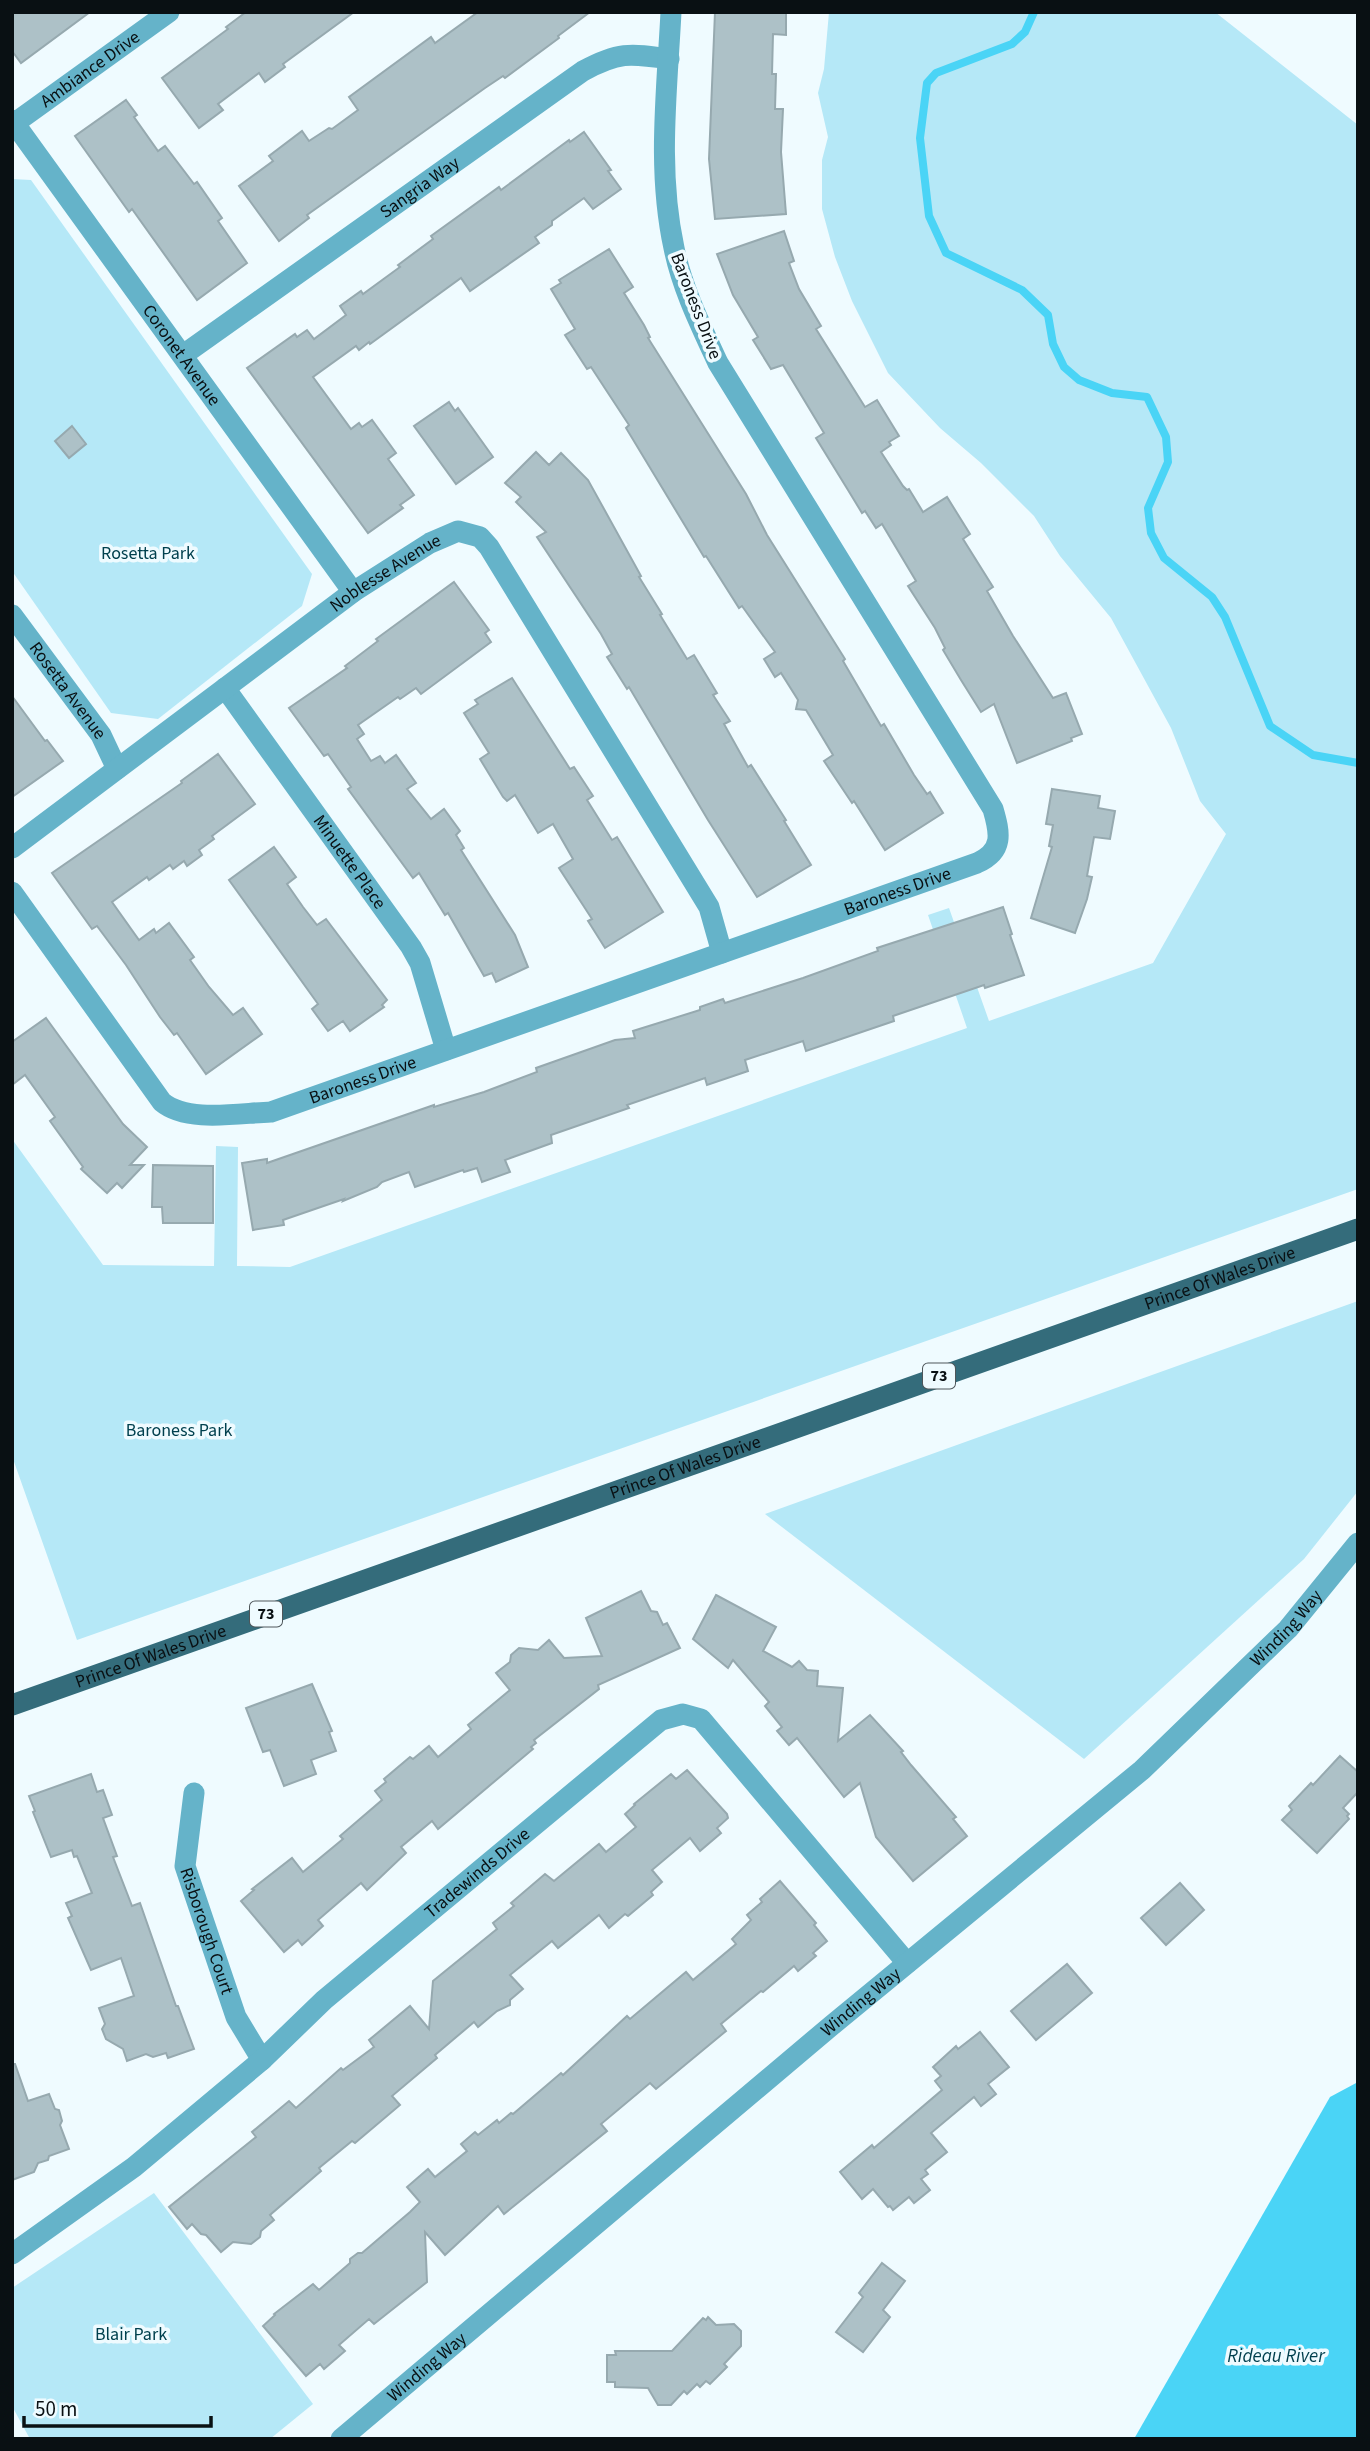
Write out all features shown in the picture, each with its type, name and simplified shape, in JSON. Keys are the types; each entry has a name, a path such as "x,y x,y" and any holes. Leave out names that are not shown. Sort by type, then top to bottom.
{"main road":[{"name":"Prince Of Wales Drive","path":"12,1705 1358,1228"}],"street":[{"name":"Ambiance Drive","path":"13,123 169,12"},
{"name":"Baroness Drive","path":"12,892 162,1102 172,1110 190,1115 271,1112 977,863 987,859 997,846 1000,832 993,809 718,363 687,292 674,249 663,166 671,12"},
{"name":"Sangria Way","path":"183,355 583,71 607,58 634,54 668,59"},
{"name":"Coronet Avenue","path":"13,123 353,592"},
{"name":"Noblesse Avenue","path":"12,848 353,592 430,543 458,531 480,537 709,906 722,953"},
{"name":"Rosetta Avenue","path":"12,615 101,735 117,769"},
{"name":"Minuette Place","path":"225,688 411,947 424,975 446,1050"},
{"name":"Winding Way","path":"341,2439 907,1963 1142,1770 1288,1629 1358,1543"},
{"name":"Tradewinds Drive","path":"12,2254 134,2167 262,2060 324,2000 661,1720 682,1714 701,1719 907,1963"},
{"name":"Risborough Court","path":"194,1793 185,1866 236,2017 262,2060"}],"green space":[{"name":"Baroness Park","path":"829,12 1215,12 1358,125 1358,1189 77,1640 12,1456 12,1139 103,1265 214,1266 216,1146 238,1147 237,1266 290,1267 967,1028 928,915 949,908 989,1021 1153,963 1226,834 1200,801 1171,728 1111,618 1060,556 1034,516 981,463 940,428 888,373 852,301 835,257 822,209 822,160 828,137 818,93 824,69"},
{"name":"Rosetta Park","path":"12,179 31,180 312,574 302,606 158,719 111,713 12,571"},
{"path":"1358,1301 1358,1491 1304,1559 1084,1759 765,1514"},
{"name":"Blair Park","path":"154,2193 313,2404 270,2439 30,2439 12,2406 12,2288"}],"water":[{"name":"Rideau River","path":"1358,2082 1358,2439 1134,2439 1330,2097"}],"building":[{"path":"12,12 90,12 21,63 12,51"},
{"path":"246,12 354,12 283,64 285,67 265,82 259,73 218,104 223,110 199,128 162,78 228,29 226,27"},
{"path":"478,12 590,12 505,78 503,76 485,88 307,215 309,218 279,241 239,186 273,161 269,156 302,131 309,141 329,128 332,129 358,110 349,97 431,37 435,43"},
{"path":"715,12 786,12 786,35 773,34 772,74 776,74 775,109 783,109 781,152 786,214 715,219 709,159"},
{"path":"126,100 137,115 134,117 158,151 165,146 194,184 197,182 222,218 218,221 247,263 197,300 132,209 129,212 75,136"},
{"path":"584,132 621,189 593,209 584,198 535,237 539,243 470,291 461,278 370,344 369,342 359,350 356,346 313,377 351,429 359,423 362,427 372,420 396,453 388,459 414,495 400,505 403,508 368,533 247,368 295,334 297,337 307,330 314,339 346,315 340,306 361,291 363,294 400,267 398,265 433,239 431,236 499,187 501,190"},
{"path":"784,231 794,261 789,263 799,289 821,326 816,329 865,407 877,400 899,436 889,442 891,445 881,452 923,512 947,497 970,534 963,539 993,587 987,591 1013,636 1053,698 1066,693 1082,734 1071,738 1072,741 1017,763 994,704 981,712 961,680 943,650 945,648 935,628 908,586 916,581 882,524 876,528 865,511 862,513 816,438 824,433 783,365 771,369 753,340 758,337 733,295 717,254"},
{"path":"609,249 633,287 624,293 644,325 650,337 648,338 746,494 767,535 845,659 843,661 881,726 884,724 914,775 927,794 930,792 943,813 885,850 854,801 852,803 824,761 833,755 806,710 796,709 798,700 781,673 775,677 764,659 775,652 742,606 739,608 706,556 704,557 626,428 629,425 591,367 587,369 565,335 575,329 551,289 561,283 559,280"},
{"path":"449,402 455,411 458,408 493,457 456,484 414,426"},
{"path":"72,426 86,444 69,458 55,441"},
{"path":"536,452 549,465 561,453 588,480 641,576 639,577 662,614 660,615 687,659 694,655 717,693 713,695 730,721 724,724 748,767 751,765 811,865 757,897 629,687 627,689 607,657 612,654 601,634 537,537 546,532 516,502 521,497 505,483"},
{"path":"454,582 489,630 485,633 491,642 421,694 416,688 358,725 364,734 357,739 371,761 380,756 385,763 396,755 416,783 407,789 431,819 444,809 460,831 456,835 464,848 461,850 515,935 528,967 496,982 492,973 484,976 448,913 445,915 419,873 413,878 348,789 351,787 328,754 324,756 289,708 347,668 345,666 378,641 376,639"},
{"path":"512,678 570,769 574,767 593,796 587,800 612,840 617,837 663,912 605,948 588,921 592,919 559,868 573,859 553,824 538,833 515,795 507,801 503,797 480,759 489,753 464,713 478,704 475,700"},
{"path":"12,696 63,761 12,797"},
{"path":"218,754 255,804 212,836 214,839 199,850 202,855 187,866 184,861 173,869 170,865 149,880 147,877 112,902 139,940 154,929 156,933 169,923 194,957 190,960 209,987 233,1015 243,1008 262,1034 206,1074 177,1033 174,1035 160,1017 97,926 92,929 52,873 182,783 181,781"},
{"path":"1052,789 1100,796 1098,808 1115,811 1110,839 1094,837 1087,876 1092,877 1075,933 1031,918 1052,847 1049,846 1053,825 1046,824"},
{"path":"274,847 296,877 287,884 303,907 317,925 326,919 387,1000 382,1005 384,1007 350,1031 343,1021 328,1031 312,1009 318,1004 229,880"},
{"path":"1003,907 1024,975 985,988 984,985 893,1016 894,1021 806,1051 803,1041 745,1060 748,1071 707,1085 705,1078 627,1105 629,1108 551,1135 552,1143 505,1160 510,1172 482,1182 477,1168 464,1172 463,1170 415,1187 409,1172 343,1201 344,1199 283,1220 284,1225 253,1230 242,1163 267,1159 267,1163 434,1105 484,1092 537,1072 536,1068 615,1040 635,1038 633,1031 700,1010 700,1007 723,999 725,1003 803,978 878,951 877,948"},
{"path":"46,1018 123,1124 147,1147 130,1165 144,1165 122,1188 117,1183 107,1193 81,1169 83,1167 50,1121 55,1117 25,1075 12,1085 12,1042"},
{"path":"153,1165 213,1166 213,1223 163,1223 162,1207 152,1207"},
{"path":"641,1591 651,1611 657,1612 663,1625 667,1623 680,1648 598,1685 599,1689 534,1740 536,1743 531,1747 533,1749 438,1829 432,1821 401,1847 406,1853 367,1890 361,1883 318,1920 323,1926 302,1945 298,1940 284,1952 241,1901 254,1890 252,1889 292,1858 303,1872 343,1839 340,1836 382,1800 375,1791 386,1782 384,1779 410,1757 413,1759 429,1746 438,1757 471,1729 468,1725 510,1690 496,1673 510,1662 511,1655 519,1648 538,1650 549,1640 564,1658 602,1656 586,1618"},
{"path":"716,1595 776,1627 763,1651 792,1667 799,1661 807,1670 818,1671 817,1686 843,1688 838,1741 870,1715 956,1817 953,1819 967,1836 913,1881 876,1837 860,1783 844,1797 797,1738 789,1745 777,1731 782,1727 765,1706 769,1702 733,1660 728,1668 693,1639"},
{"path":"312,1684 332,1731 329,1732 336,1751 311,1760 316,1774 284,1786 270,1750 263,1752 246,1708"},
{"path":"1340,1756 1358,1772 1358,1792 1343,1808 1349,1814 1349,1819 1317,1853 1282,1820 1292,1810 1289,1806"},
{"path":"687,1770 727,1814 728,1818 717,1828 721,1833 700,1851 690,1838 652,1870 662,1882 651,1892 653,1895 628,1916 625,1914 609,1928 599,1915 558,1948 552,1941 510,1975 523,1989 510,2000 510,2005 497,2011 478,2027 474,2022 435,2055 437,2058 392,2096 400,2105 355,2143 352,2141 319,2168 321,2171 270,2215 274,2220 251,2244 233,2242 221,2252 192,2224 187,2229 169,2207 256,2137 252,2132 289,2101 296,2108 341,2068 343,2070 374,2047 369,2040 410,2006 429,2029 433,1981 497,1929 493,1923 514,1906 511,1903 545,1874 554,1881 599,1844 606,1852 636,1827 625,1814 634,1804 671,1774 676,1779"},
{"path":"91,1774 97,1792 103,1790 112,1815 103,1818 117,1856 113,1857 132,1906 140,1903 194,2049 168,2058 166,2053 153,2057 146,2054 127,2061 123,2049 106,2039 102,2029 105,2024 99,2008 134,1996 121,1958 91,1970 68,1918 72,1916 66,1903 92,1893 72,1850 51,1857 33,1812 35,1811 29,1796"},
{"path":"780,1881 816,1923 814,1925 827,1941 813,1953 816,1956 798,1971 794,1966 721,2024 726,2031 656,2089 650,2083 601,2124 607,2131 504,2214 498,2206 445,2255 425,2232 427,2282 374,2324 369,2319 339,2345 345,2351 324,2369 320,2364 306,2376 263,2326 274,2314 313,2284 319,2290 350,2263 350,2259 362,2253 410,2212 420,2202 407,2187 428,2169 435,2177 467,2151 461,2144 475,2132 478,2135 497,2120 499,2123 513,2114 561,2073 563,2075 627,2016 630,2019 686,1972 693,1980 736,1944 732,1939 751,1920 747,1915"},
{"path":"1180,1883 1204,1910 1166,1945 1141,1918"},
{"path":"1067,1964 1092,1993 1036,2040 1011,2011"},
{"path":"980,2032 1009,2067 988,2084 996,2094 981,2106 974,2097 931,2133 947,2152 925,2170 928,2174 921,2179 930,2190 914,2203 909,2197 893,2210 873,2189 862,2199 840,2172 872,2145 874,2148 942,2090 935,2081 941,2076 933,2067 956,2046 958,2049"},
{"path":"12,2064 15,2064 28,2101 49,2094 55,2109 59,2110 62,2121 60,2125 69,2149 38,2163 34,2172 12,2180"},
{"path":"882,2263 905,2281 883,2310 890,2317 863,2352 836,2332 863,2297 859,2293"},
{"path":"708,2317 716,2325 734,2324 741,2331 741,2346 724,2364 727,2367 710,2384 706,2381 700,2387 697,2384 687,2394 684,2391 671,2405 658,2405 648,2388 615,2387 615,2382 607,2382 607,2355 616,2355 615,2351 672,2351 703,2318 706,2320"}],"waterway":[{"path":"1034,12 1025,32 1012,44 936,73 927,83 920,138 929,216 946,253 1022,290 1048,315 1053,344 1064,367 1079,380 1112,393 1147,397 1166,437 1168,462 1148,508 1151,533 1164,558 1212,597 1225,617 1270,726 1313,755 1358,763"}]}
